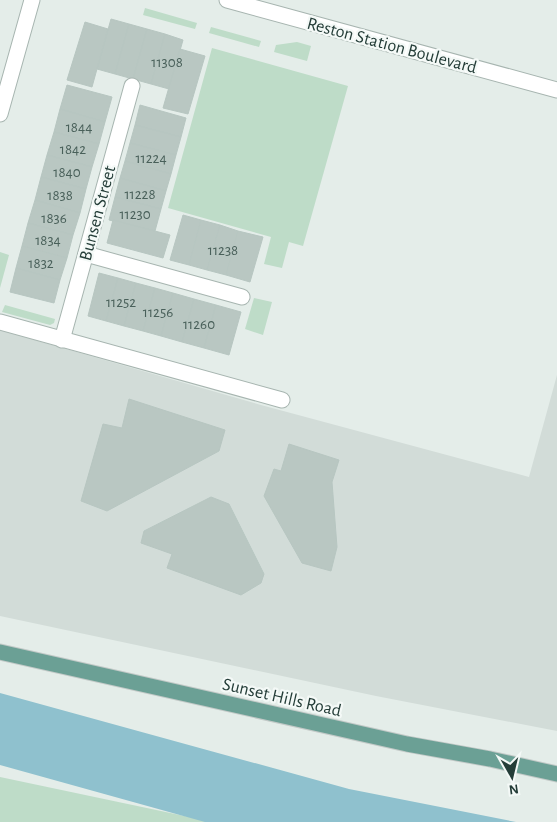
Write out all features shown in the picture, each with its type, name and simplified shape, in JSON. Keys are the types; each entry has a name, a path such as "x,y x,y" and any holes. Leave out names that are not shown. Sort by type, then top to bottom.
{"main road":[{"name":"Sunset Hills Road","path":"0,652 398,742 557,774"}],"street":[{"path":"0,114 32,0"},
{"name":"Reston Station Boulevard","path":"227,0 557,90"},
{"name":"Bunsen Street","path":"62,340 132,86"},
{"path":"86,254 242,297"},
{"path":"0,322 282,400"}],"shaded area":[{"path":"0,330 261,405 529,477 557,375 557,731 376,696 0,616"}],"green space":[{"path":"145,8 197,23 195,29 143,15"},
{"path":"211,27 261,41 259,47 209,33"},
{"path":"297,42 311,46 307,61 274,52 276,45"},
{"path":"212,48 348,86 303,246 289,242 282,268 264,264 271,237 168,208"},
{"path":"0,252 9,255 0,288"},
{"path":"254,298 272,302 263,335 245,329"},
{"path":"5,305 55,319 54,323 50,325 2,312"},
{"path":"0,777 213,822 0,822"}],"water":[{"path":"0,693 349,789 516,822 205,822 0,765"}],"building":[{"path":"111,19 129,24 115,74 97,69"},
{"path":"85,22 108,29 92,87 67,80"},
{"path":"129,24 147,29 133,79 115,74"},
{"path":"147,29 165,34 151,84 133,79"},
{"path":"165,34 183,40 169,89 151,84"},
{"path":"180,49 205,56 188,114 163,108"},
{"path":"67,85 112,97 105,122 60,109"},
{"path":"140,105 186,118 181,137 135,125"},
{"path":"60,109 105,122 99,144 54,132"},
{"path":"135,125 181,137 176,155 130,143"},
{"path":"54,132 99,144 92,167 47,155"},
{"path":"130,143 176,155 171,174 125,161"},
{"path":"47,155 92,167 86,189 41,177"},
{"path":"125,161 171,174 166,191 120,178"},
{"path":"41,177 86,189 80,213 35,200"},
{"path":"120,178 166,191 161,209 115,197"},
{"path":"115,197 161,209 155,231 109,220"},
{"path":"35,200 80,213 73,235 28,223"},
{"path":"183,215 201,220 189,265 170,260"},
{"path":"113,220 170,235 163,258 107,243"},
{"path":"201,220 220,225 207,270 189,265"},
{"path":"28,223 73,235 67,258 22,246"},
{"path":"220,225 238,231 226,275 207,270"},
{"path":"238,231 263,237 250,282 226,275"},
{"path":"22,246 67,258 60,280 16,268"},
{"path":"16,268 60,280 54,303 10,292"},
{"path":"99,273 118,278 106,321 88,316"},
{"path":"118,278 136,283 124,326 106,321"},
{"path":"136,283 155,288 143,331 124,326"},
{"path":"155,288 173,293 161,336 143,331"},
{"path":"173,293 194,299 182,342 161,336"},
{"path":"194,299 216,305 204,348 182,342"},
{"path":"216,305 241,312 229,355 204,348"},
{"path":"129,399 225,430 219,451 107,511 81,501 103,424 122,428"},
{"path":"289,444 339,460 332,482 337,547 331,571 302,563 264,496 274,469 281,471"},
{"path":"211,497 229,504 264,574 261,583 241,595 167,568 172,554 141,543 144,531"}]}
